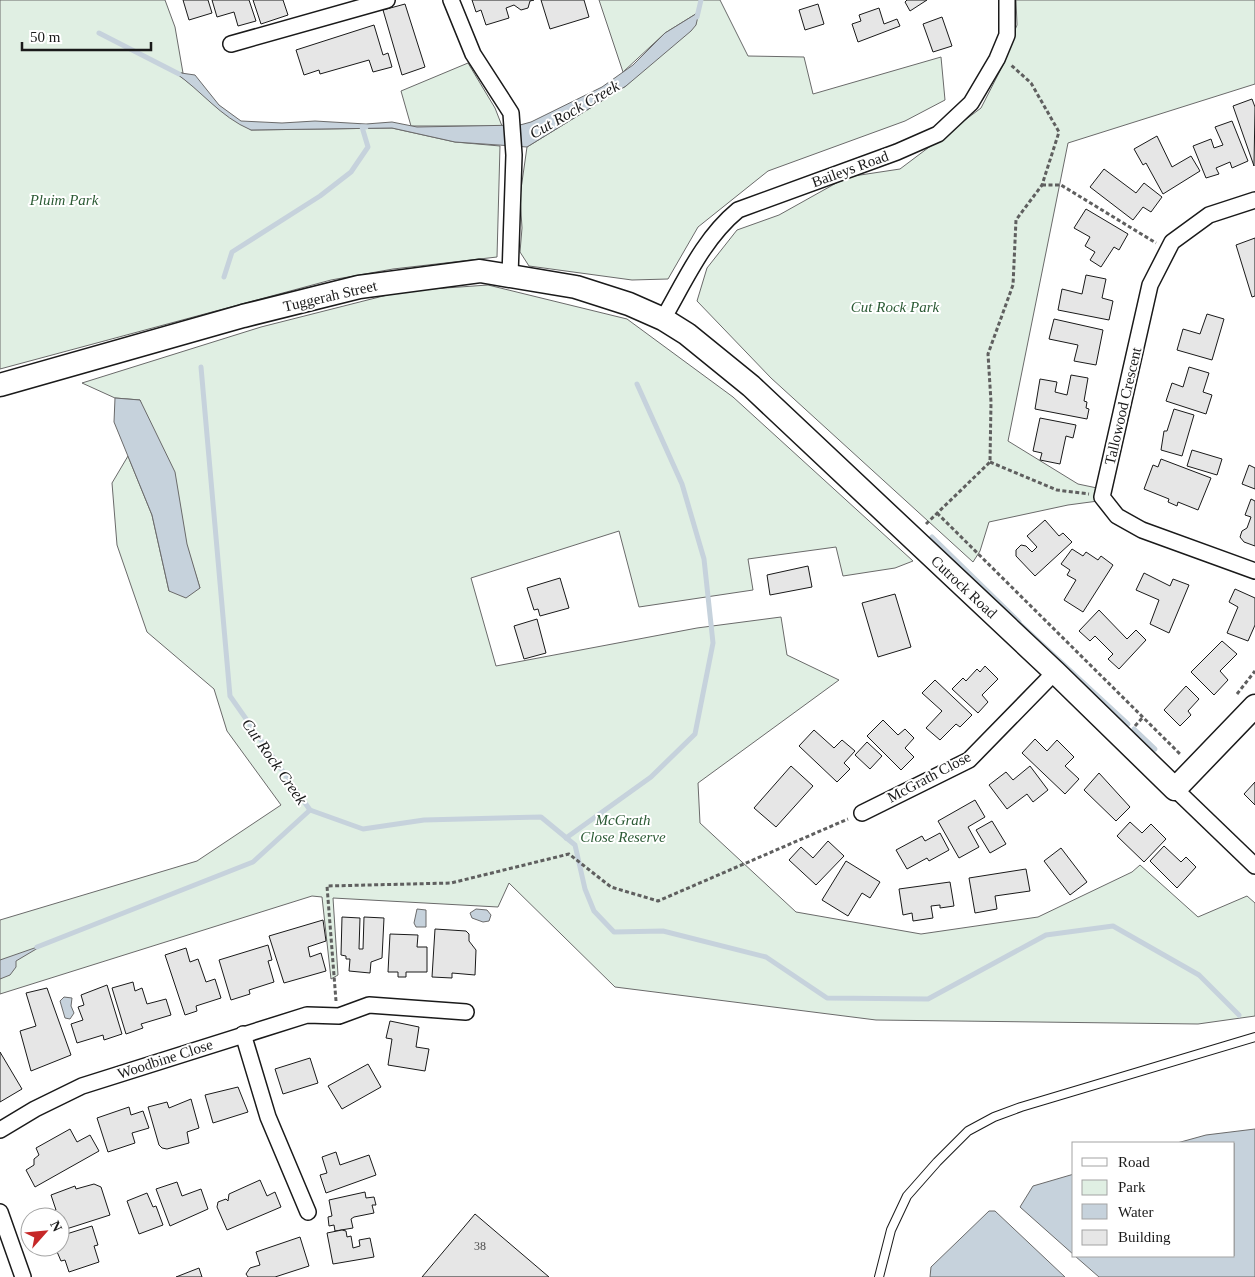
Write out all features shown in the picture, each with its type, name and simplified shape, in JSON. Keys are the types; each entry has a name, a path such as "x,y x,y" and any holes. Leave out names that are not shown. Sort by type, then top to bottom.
{"street":[{"path":"231,44 387,0"},
{"path":"452,0 473,54 511,113 514,155 510,276"},
{"name":"Baileys Road","path":"663,319 709,240 722,224 738,210 896,152 938,134 970,104 998,54 1007,35 1005,3"},
{"name":"Tallowood Crescent","path":"1102,497 1150,285 1172,242 1208,215 1255,200"},
{"name":"Tuggerah Street","path":"0,385 243,316 359,287 480,271 576,287 603,295 663,319"},
{"name":"Cutrock Road","path":"663,319 708,350 751,386 1055,672 1255,866"},
{"path":"1102,497 1117,516 1142,530 1255,571"},
{"name":"McGrath Close","path":"862,813 969,760 1055,672"},
{"path":"1175,789 1255,706"},
{"path":"339,1016 369,1006 466,1012"},
{"name":"Woodbine Close","path":"0,1130 34,1109 82,1086 307,1015 339,1016"},
{"path":"243,1034 268,1117 308,1212"},
{"path":"0,1212 4,1232 23,1277"}],"lane":[{"path":"879,1277 891,1230 907,1196 968,1131 994,1117 1021,1107 1255,1037"}],"path":[{"path":"911,538 990,462 991,402 988,354 1013,285 1016,220 1042,185 1059,132 1031,83 998,54"},
{"path":"1042,185 1061,185 1168,250"},
{"path":"990,462 1057,490 1102,497"},
{"path":"938,513 1180,754"},
{"path":"339,1016 334,985 327,886 451,882 569,854 611,887 658,901 862,813"}],"green space":[{"name":"Pluim Park","path":"0,0 165,0 175,27 183,73 176,73 251,130 392,128 455,142 500,146 497,257 393,269 331,280 0,369"},
{"path":"599,0 720,0 748,56 804,57 813,94 941,57 945,100 905,121 768,171 698,227 668,279 632,280 529,266 520,252 522,228 520,196 527,147 626,86 699,12 665,33 623,72"},
{"name":"Cut Rock Park","path":"1016,0 1255,0 1255,84 1068,143 1008,441 1078,484 1097,488 1098,501 1068,505 989,522 980,551 973,562 771,378 697,301 707,268 737,230 779,215 847,177 900,169 981,108 1005,61 1007,50 1017,25"},
{"path":"468,63 495,108 502,126 411,126 401,91"},
{"name":"McGrath Close Reserve","path":"488,285 627,319 733,397 913,561 895,568 843,576 836,547 748,559 753,590 639,607 619,531 471,578 496,666 697,628 781,617 787,655 839,680 698,783 700,823 796,912 921,934 1038,917 1132,872 1140,865 1198,917 1247,896 1255,903 1255,1016 1198,1024 876,1020 615,987 509,883 498,907 333,898 338,975 331,979 322,897 312,896 0,994 0,920 197,861 281,805 227,731 214,689 147,632 117,545 112,483 128,456 152,515 169,591 200,588 140,400 115,398 82,383 261,327 403,291"}],"water":[{"path":"699,12 696,25 691,31 626,86 527,147 455,142 392,128 251,130 220,111 174,72 195,75 219,105 241,121 282,123 315,121 366,124 392,122 417,127 520,125 531,122 602,87 633,65 665,33"},
{"path":"115,398 140,400 175,472 187,544 200,588 186,598 169,591 152,515 114,422"},
{"path":"417,909 426,910 426,927 416,927 414,923"},
{"path":"476,909 487,910 491,915 489,921 483,922 472,918 470,913"},
{"path":"43,945 16,961 16,967 10,975 0,979 0,960"},
{"path":"64,997 72,998 71,1006 74,1013 70,1019 65,1018 60,1001"},
{"path":"1255,1129 1255,1277 1099,1277 1076,1257 1235,1257 1235,1142 1181,1142 1206,1135"},
{"path":"1072,1175 1072,1253 1020,1207 1033,1186"},
{"path":"989,1211 995,1211 1065,1277 930,1277 931,1267"}],"building":[{"path":"183,0 208,0 212,13 189,20"},
{"path":"212,0 249,0 256,21 238,26 234,12 217,17"},
{"path":"253,0 283,0 288,15 261,24"},
{"path":"472,0 534,0 530,1 528,8 521,10 514,5 506,8 509,18 486,25 481,10 476,12"},
{"path":"541,0 584,0 589,17 550,29"},
{"path":"907,0 927,0 910,11 905,2"},
{"path":"405,4 425,67 402,75 383,10"},
{"path":"818,4 824,24 805,30 799,10"},
{"path":"879,8 884,24 897,19 900,26 858,42 852,24 861,21 859,15"},
{"path":"942,17 952,46 933,52 923,24"},
{"path":"374,25 383,55 388,53 392,67 373,72 369,60 320,74 319,70 304,75 296,50"},
{"path":"1252,99 1255,107 1254,166 1233,106"},
{"path":"1232,121 1248,161 1232,168 1230,162 1216,168 1219,174 1206,178 1193,146 1211,139 1214,148 1223,145 1215,127"},
{"path":"1157,136 1172,167 1191,156 1200,171 1163,194 1146,163 1143,165 1134,149"},
{"path":"1104,169 1136,193 1144,183 1162,197 1151,212 1143,207 1133,220 1090,187"},
{"path":"1086,209 1128,234 1119,250 1114,247 1101,267 1090,260 1095,252 1085,246 1090,237 1074,228"},
{"path":"1255,238 1255,296 1252,297 1236,245"},
{"path":"1086,275 1106,279 1102,298 1113,301 1109,320 1058,310 1062,289 1082,294"},
{"path":"1207,314 1224,319 1212,360 1177,350 1183,329 1200,334"},
{"path":"1054,319 1103,330 1096,365 1074,361 1078,345 1049,339"},
{"path":"1189,367 1209,373 1203,392 1212,395 1206,414 1166,401 1172,383 1183,387"},
{"path":"1071,375 1088,378 1084,401 1087,402 1086,408 1089,409 1087,419 1035,409 1040,379 1057,382 1055,392 1067,395"},
{"path":"1174,409 1194,415 1182,456 1161,450 1164,431 1167,431"},
{"path":"1040,418 1076,425 1073,438 1066,436 1060,464 1040,460 1042,453 1033,451"},
{"path":"1192,450 1222,459 1217,475 1187,466"},
{"path":"1161,459 1211,478 1198,510 1178,502 1177,506 1168,502 1169,499 1144,489 1153,465 1158,467"},
{"path":"1249,465 1255,468 1255,489 1242,484"},
{"path":"1251,499 1255,501 1255,546 1244,542 1240,537 1242,531 1247,528 1251,517 1245,515"},
{"path":"1045,520 1059,536 1063,533 1072,542 1035,576 1016,556 1016,550 1021,545 1026,546 1032,552 1037,547 1027,536"},
{"path":"1072,549 1083,556 1086,552 1098,560 1101,556 1113,565 1083,612 1064,600 1076,580 1067,575 1070,570 1061,564"},
{"path":"808,566 812,587 770,595 767,575"},
{"path":"1144,573 1170,586 1173,579 1189,585 1169,633 1150,624 1159,600 1136,590"},
{"path":"560,578 569,608 540,616 538,609 534,610 527,588"},
{"path":"1235,589 1255,598 1255,625 1248,641 1227,633 1238,607 1229,602"},
{"path":"895,594 911,647 878,657 862,603"},
{"path":"1099,610 1127,639 1136,630 1146,640 1119,669 1108,659 1113,654 1095,636 1090,641 1079,631"},
{"path":"537,619 546,653 524,659 514,626"},
{"path":"1222,641 1237,654 1220,671 1228,680 1214,695 1191,672"},
{"path":"985,666 998,679 982,695 988,702 978,713 952,689 963,678 966,681 977,669 980,672"},
{"path":"935,680 972,715 960,727 956,724 940,740 926,728 942,711 922,693"},
{"path":"1186,686 1199,699 1188,711 1191,715 1180,726 1164,710"},
{"path":"883,720 898,735 905,729 914,738 905,748 914,757 901,770 867,736"},
{"path":"814,730 834,748 842,740 855,751 844,763 850,769 837,782 799,746"},
{"path":"1035,739 1047,751 1057,740 1074,757 1065,766 1079,779 1065,794 1022,753"},
{"path":"867,742 882,756 870,769 855,755"},
{"path":"791,766 813,786 776,827 754,808"},
{"path":"1030,766 1048,790 1033,802 1027,794 1007,809 989,785 1006,772 1013,780"},
{"path":"1099,773 1130,807 1116,821 1084,790"},
{"path":"1255,782 1255,805 1244,794"},
{"path":"975,800 985,817 968,827 979,847 959,858 938,821"},
{"path":"992,821 1006,844 990,853 976,830"},
{"path":"1130,822 1142,833 1151,824 1166,839 1144,862 1117,836"},
{"path":"940,833 949,850 929,861 927,858 907,869 896,850 922,836 925,841"},
{"path":"828,841 844,856 816,885 789,860 801,847 813,858"},
{"path":"1164,846 1181,862 1186,857 1196,867 1177,888 1150,861"},
{"path":"1061,848 1087,882 1070,895 1044,861"},
{"path":"846,861 880,882 870,898 862,893 848,916 822,900"},
{"path":"1026,869 1030,891 995,896 997,909 975,913 969,878"},
{"path":"950,882 954,906 940,908 940,905 931,906 933,918 913,921 912,913 903,915 899,889"},
{"path":"342,917 360,918 359,949 363,949 364,917 384,918 382,958 371,962 370,973 349,971 350,959 346,959 346,956 341,955"},
{"path":"323,920 326,941 308,947 310,957 321,953 326,971 284,983 269,936"},
{"path":"435,929 466,931 469,934 469,941 476,950 475,975 452,973 452,978 432,977"},
{"path":"390,934 418,935 417,947 427,947 427,972 406,972 406,977 398,977 398,972 388,972"},
{"path":"268,945 272,960 268,961 274,982 249,990 250,994 231,1000 219,960"},
{"path":"186,948 190,962 198,959 206,982 215,979 221,998 196,1006 197,1011 185,1015 165,955"},
{"path":"133,982 135,991 142,988 147,1004 166,999 171,1015 141,1024 143,1028 126,1034 112,988"},
{"path":"107,985 122,1034 104,1040 103,1035 77,1043 71,1024 83,1020 78,1007 84,1005 81,995"},
{"path":"47,988 71,1055 31,1071 20,1031 36,1026 26,993"},
{"path":"390,1021 419,1027 416,1047 429,1049 425,1071 388,1065 392,1039 386,1038"},
{"path":"0,1052 22,1089 0,1102"},
{"path":"310,1058 318,1083 283,1094 275,1069"},
{"path":"368,1064 381,1087 342,1109 328,1086"},
{"path":"238,1087 248,1112 213,1123 205,1095"},
{"path":"191,1099 199,1128 187,1132 189,1143 167,1149 162,1148 159,1145 148,1107 167,1102 169,1108"},
{"path":"129,1107 131,1115 143,1111 149,1128 132,1133 135,1143 108,1152 97,1118"},
{"path":"70,1129 77,1142 90,1135 99,1151 35,1187 26,1170 34,1165 34,1159 39,1155 36,1148"},
{"path":"336,1152 340,1165 369,1155 376,1175 326,1193 320,1175 327,1173 322,1157"},
{"path":"260,1180 267,1196 275,1192 281,1207 227,1230 217,1207 218,1202 226,1199 228,1201 229,1194"},
{"path":"177,1182 182,1196 201,1189 208,1209 170,1226 156,1189"},
{"path":"94,1184 101,1187 110,1215 70,1228 70,1207 55,1207 51,1195 75,1186 76,1189"},
{"path":"365,1192 366,1198 374,1197 376,1205 372,1205 374,1213 351,1219 353,1228 335,1231 334,1225 329,1226 328,1217 332,1216 329,1200"},
{"path":"147,1193 153,1207 156,1206 163,1225 139,1234 127,1201"},
{"path":"475,1214 549,1277 422,1277"},
{"path":"92,1226 98,1245 94,1246 99,1262 69,1272 65,1260 61,1261 59,1257 70,1257 70,1233"},
{"path":"346,1231 347,1237 351,1236 353,1248 360,1246 359,1240 370,1238 374,1257 333,1264 327,1233"},
{"path":"300,1237 309,1266 275,1277 248,1277 246,1274 250,1268 260,1265 256,1252"},
{"path":"199,1268 202,1277 176,1277"}],"waterway":[{"name":"Cut Rock Creek","path":"697,17 701,0"},
{"path":"99,33 179,74"},
{"name":"Cut Rock Creek","path":"224,277 232,252 320,196 351,172 368,147 362,127 366,127"},
{"name":"Cut Rock Creek","path":"37,947 253,862 310,810 230,696 201,367"},
{"path":"566,838 651,777 695,734 713,643 704,559 682,484 637,384"},
{"path":"932,537 1019,622"},
{"path":"1021,625 1128,724"},
{"path":"1134,729 1155,749"},
{"path":"310,810 363,829 424,820 541,817 575,845 585,889 594,911 614,932 663,931 766,957 827,998 928,999 1046,935 1113,926 1199,975 1239,1015"}]}
